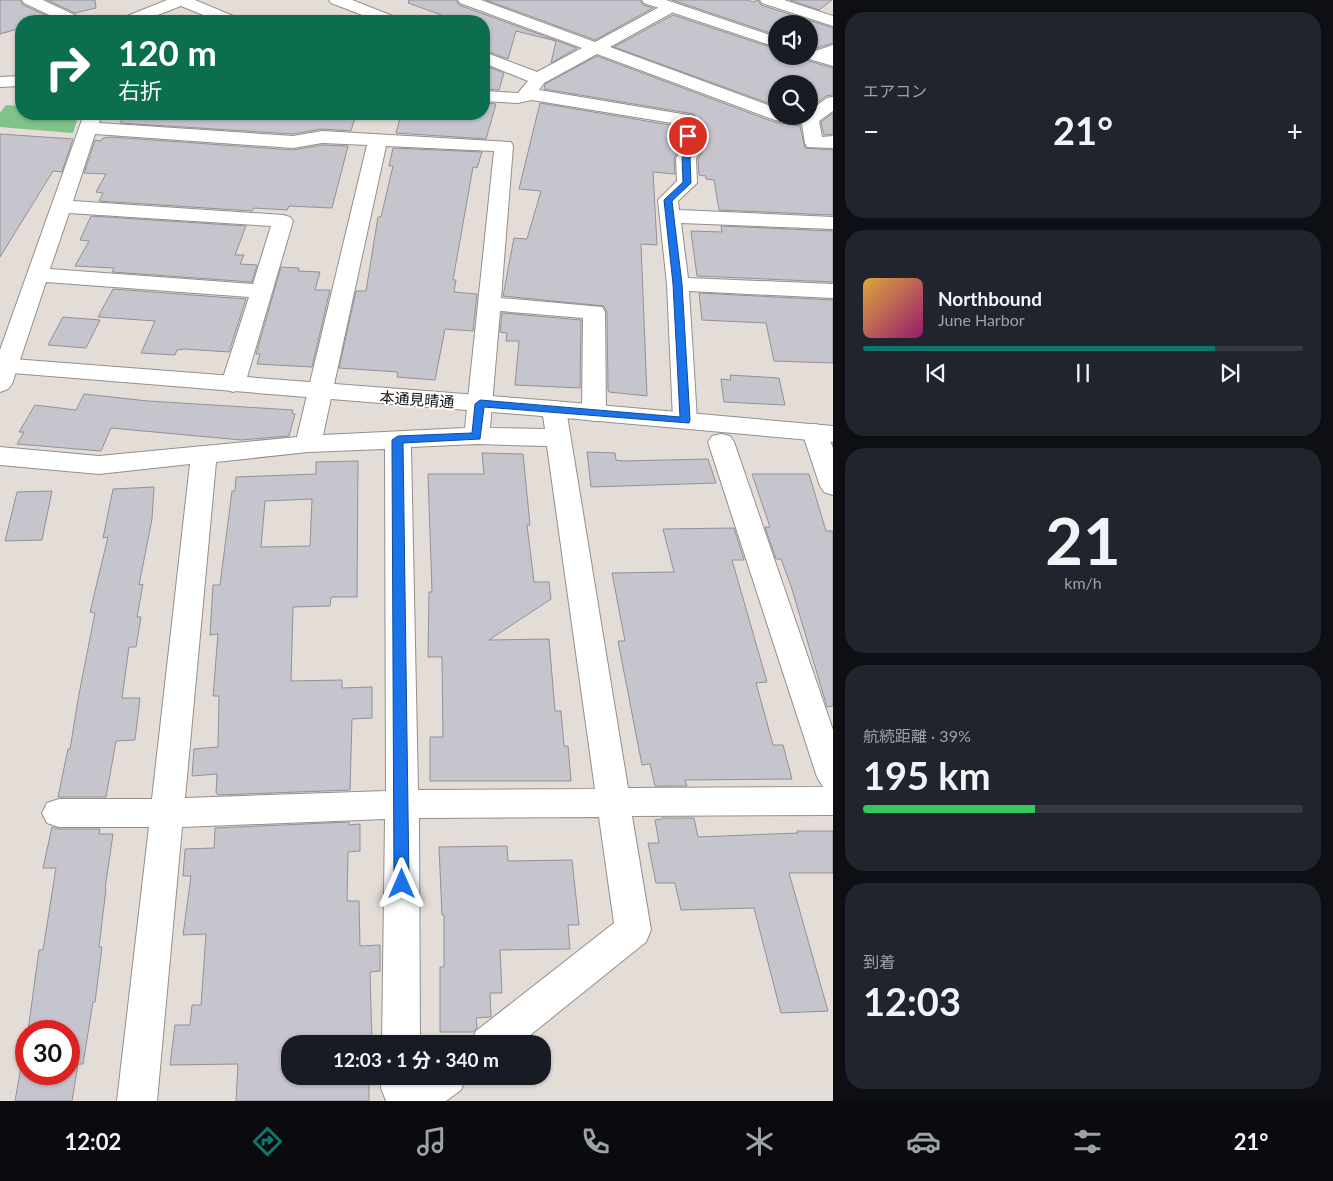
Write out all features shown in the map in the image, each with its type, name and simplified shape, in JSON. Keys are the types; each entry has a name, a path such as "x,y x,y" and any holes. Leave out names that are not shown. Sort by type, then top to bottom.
{"street":[{"path":"30,0 62,15"},
{"path":"337,0 376,15"},
{"path":"466,0 768,111"},
{"path":"650,0 768,39"},
{"path":"768,0 833,20"},
{"path":"143,15 178,1 216,15"},
{"path":"490,96 518,98 534,85 596,48 671,7"},
{"path":"490,60 534,85 541,97 687,120 690,152 686,158 687,183 668,200 678,284 685,420"},
{"path":"0,82 15,81"},
{"path":"818,113 833,102"},
{"path":"2,371 38,275 90,121 293,142 322,137 504,146 476,436"},
{"path":"811,125 814,143 833,142"},
{"path":"308,444 378,139"},
{"path":"62,206 283,220 233,384"},
{"path":"670,216 833,223"},
{"path":"38,275 261,291"},
{"path":"678,284 833,291"},
{"path":"490,304 594,312 594,413"},
{"name":"本通見晴通","path":"2,371 233,384 480,404 557,424 594,413 824,433"},
{"path":"0,456 99,465 308,444 476,436 557,424 633,930 500,1035"},
{"path":"824,433 833,486"},
{"path":"398,440 402,804 400,1035"},
{"path":"721,442 833,777"},
{"path":"137,1101 204,454"},
{"path":"59,813 166,813 402,804 833,800"},
{"path":"400,1085 400,1088 428,1091 436,1085"}],"green space":[{"path":"6,105 15,106 15,120 77,120 73,133 0,127 0,113"}],"building":[{"path":"0,0 20,0 23,5 45,15 15,15 15,30 0,34"},
{"path":"47,0 95,0 96,8 75,13"},
{"path":"409,0 456,0 459,5 486,15 441,15 408,3"},
{"path":"486,0 640,0 643,5 653,8 595,40"},
{"path":"672,0 748,0 753,2 758,0 761,5 792,15 768,15 768,32"},
{"path":"790,0 832,0 819,10"},
{"path":"673,15 768,46 768,65 818,64 833,68 833,95 826,96 818,102 818,75 768,75 768,103 614,47"},
{"path":"490,16 577,48 551,63 556,41 516,31 508,59 490,52"},
{"path":"818,23 833,28 833,43 818,48"},
{"path":"597,56 768,120 768,125 800,126 805,148 833,150 833,215 719,210 714,180 706,179 706,176 699,175 698,159 702,152 698,120 694,114 544,89 545,84"},
{"path":"490,67 504,73 499,90 490,89"},
{"path":"540,103 676,126 678,151 674,158 675,174 653,172 657,245 641,244 647,396 609,392 608,390 607,312 604,306 503,296 514,238 527,239 541,191 519,189"},
{"path":"490,104 496,104 486,139 396,133 399,120 490,120"},
{"path":"833,113 833,134 824,135 821,122"},
{"path":"122,120 354,120 351,131 322,129 293,134 120,123"},
{"path":"0,134 73,139 62,172 53,171 0,257"},
{"path":"111,137 293,150 322,145 348,146 332,208 289,206 287,210 254,208 252,211 99,201 103,193 96,192 106,174 84,173 95,140 101,141 103,138"},
{"path":"393,148 482,152 477,168 473,167 453,280 456,280 454,292 477,294 473,331 445,329 435,380 397,377 398,372 339,368 356,291 366,291 378,217 381,217 393,166 389,166"},
{"path":"91,216 246,226 235,255 244,255 240,264 257,265 252,282 112,272 114,268 75,266 89,241 80,240"},
{"path":"721,226 833,231 833,282 697,276 691,231 722,232"},
{"path":"281,267 299,268 298,271 320,272 315,290 330,290 312,367 257,364 260,354 256,354"},
{"path":"113,289 246,299 229,352 184,349 177,350 175,355 141,353 155,321 98,317"},
{"path":"699,293 833,300 833,363 774,361 766,323 702,320"},
{"path":"502,313 581,320 580,388 515,385 519,341 506,341 507,333 500,332"},
{"path":"63,317 100,320 86,348 48,345"},
{"path":"730,375 779,378 785,405 724,402 721,379 731,380"},
{"path":"84,394 148,401 293,410 292,413 295,414 289,436 241,440 111,428 101,451 17,444 24,432 19,432 35,405 76,410"},
{"path":"587,452 615,453 616,460 623,461 708,459 716,483 591,487"},
{"path":"482,453 523,454 530,525 527,525 534,582 549,582 551,599 489,640 549,639 555,711 561,711 564,746 568,746 571,781 430,781 430,737 443,737 442,657 428,657 429,592 432,592 428,474 484,474"},
{"path":"358,461 357,597 331,597 330,606 293,607 291,681 342,680 342,688 372,687 372,718 352,719 350,790 218,795 216,793 217,774 192,776 194,749 218,747 219,696 213,696 218,634 210,635 213,585 220,585 232,491 235,491 236,477 316,474 316,462","holes":["312,499 310,546 261,547 265,501"]},
{"path":"752,474 809,474 826,531 833,531 833,706 827,707 791,586 781,559 776,559 765,527 770,527"},
{"path":"154,487 152,519 139,585 143,584 137,617 141,617 136,647 129,647 122,698 140,698 135,740 116,741 106,797 58,797 68,749 70,749 95,613 90,612 108,537 103,538 113,489"},
{"path":"52,491 42,540 5,541 17,492"},
{"path":"734,528 744,560 732,560 767,682 756,683 773,745 783,745 792,779 685,780 687,786 655,786 650,764 642,765 618,641 625,641 612,573 674,572 663,529"},
{"path":"662,818 694,818 698,837 798,833 797,831 833,831 833,873 789,873 828,1011 781,1013 754,908 681,910 675,883 656,883 648,843 659,843 655,820"},
{"path":"349,822 349,825 360,824 360,851 348,852 347,901 359,901 360,946 380,945 380,971 370,972 372,1035 281,1035 281,1085 369,1085 369,1101 236,1101 238,1064 170,1065 175,1025 190,1025 192,1005 201,1005 206,934 183,935 191,876 183,876 185,849 214,848 215,828"},
{"path":"52,827 59,829 100,829 99,834 113,834 105,889 99,947 102,947 95,1002 93,1002 83,1064 80,1064 80,1020 29,1020 39,950 43,950 56,868 43,868"},
{"path":"507,846 508,861 572,860 579,925 568,925 570,949 500,950 502,993 490,993 491,1017 476,1018 477,1028 473,1032 440,1032 440,967 444,967 444,915 442,915 439,847"},
{"path":"18,1085 75,1085 72,1101 15,1101"}],"route":[{"path":"402,884 398,440 476,436 480,404 685,420 678,284 668,200 687,183 686,158 690,152 688,136"}]}
